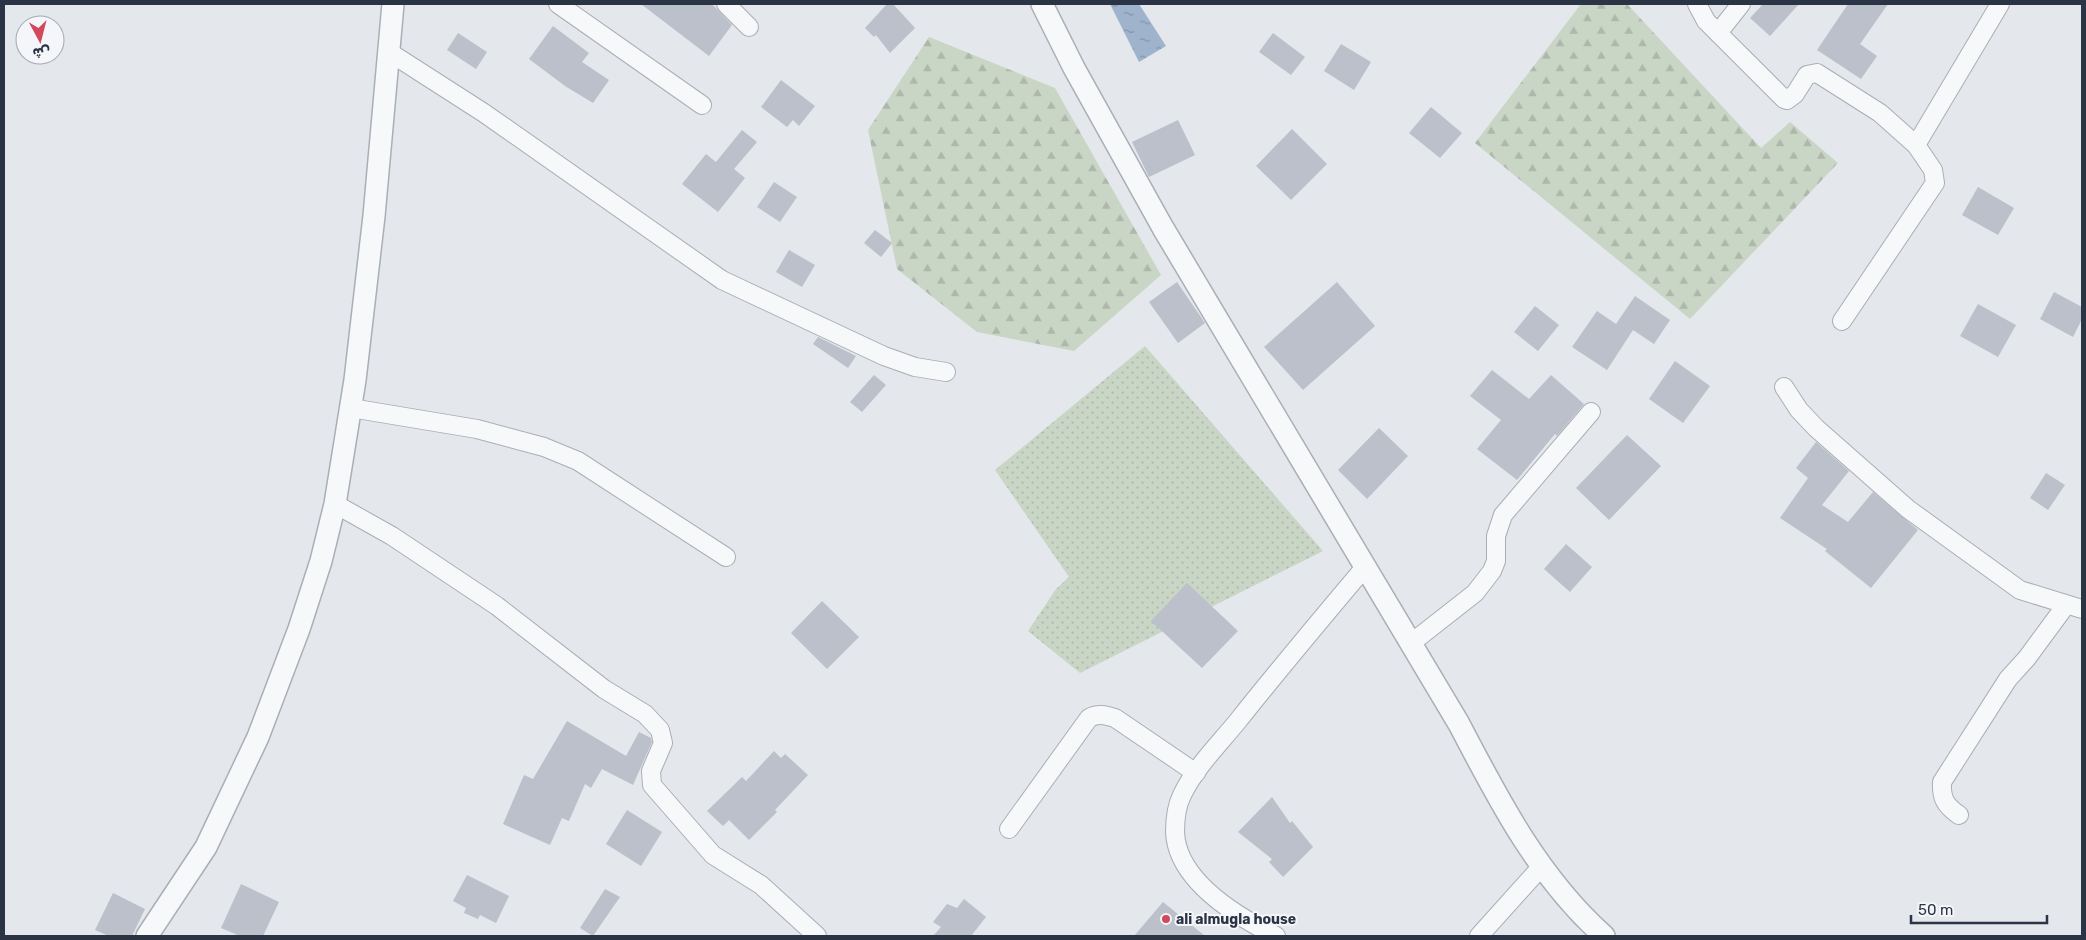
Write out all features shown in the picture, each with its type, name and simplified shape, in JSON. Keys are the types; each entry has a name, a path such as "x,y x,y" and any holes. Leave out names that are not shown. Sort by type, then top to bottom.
{"street":[{"path":"147,936 206,847 258,737 321,561 335,504 351,408 368,277 393,4"},
{"path":"558,4 618,48 702,105"},
{"path":"726,4 750,27"},
{"path":"1042,4 1074,68 1163,228 1459,724 1500,804 1542,866 1580,915 1604,936"},
{"path":"1697,4 1701,15 1784,98 1787,100 1792,98 1807,75 1817,73 1880,113 1916,145 1933,170 1935,183 1842,321"},
{"path":"1718,33 1741,4"},
{"path":"1916,145 2000,4"},
{"path":"389,52 492,118 722,280 884,356 915,367 946,372"},
{"path":"1784,387 1799,410 1816,428 1908,509 2020,590 2074,607 2008,679 1942,782 1942,793 1946,806 1959,815"},
{"path":"351,408 476,429 544,447 578,461 726,557"},
{"path":"1410,644 1475,593 1484,583 1496,561 1496,536 1503,515 1591,412"},
{"path":"335,504 392,536 497,606 604,689 645,714 660,730 663,743 651,771 652,786 713,855 761,885 817,936"},
{"path":"1276,936 1244,920 1218,900 1191,874 1178,850 1175,832 1176,817 1182,796 1196,773 1290,655 1365,567"},
{"path":"1009,829 1083,725 1094,716 1104,715 1114,718 1196,773"},
{"path":"1479,936 1542,866"}],"green space":[{"path":"1581,4 1627,4 1761,148 1790,122 1838,163 1690,319 1475,143"},
{"path":"929,37 1055,88 1161,275 1074,351 977,332 897,269 868,130"},
{"path":"1145,346 1323,551 1080,673 1028,631 1056,589 1069,577 995,470"}],"water":[{"path":"1110,4 1139,4 1166,46 1139,62"}],"building":[{"path":"641,4 712,4 732,25 709,56"},
{"path":"887,4 893,4 915,28 890,53 876,35 874,37 865,28"},
{"path":"1763,4 1799,4 1770,36 1750,18"},
{"path":"1848,4 1888,4 1860,44 1877,56 1861,79 1817,50"},
{"path":"553,26 589,53 582,62 609,80 593,103 565,86 529,59"},
{"path":"458,33 487,52 476,69 447,50"},
{"path":"1273,33 1305,57 1291,75 1259,52"},
{"path":"1341,44 1371,62 1354,90 1324,71"},
{"path":"781,80 815,106 799,126 793,120 787,127 761,107"},
{"path":"1431,107 1462,133 1440,158 1409,133"},
{"path":"1178,120 1195,155 1149,177 1132,142"},
{"path":"1292,129 1327,164 1291,200 1256,166"},
{"path":"742,130 757,142 734,169 745,178 718,212 682,184 706,154 716,162"},
{"path":"774,182 797,197 780,222 757,207"},
{"path":"1978,187 2014,208 1998,235 1962,215"},
{"path":"875,230 892,243 881,257 864,243"},
{"path":"789,250 815,265 802,287 776,272"},
{"path":"1177,282 1205,323 1178,343 1149,302"},
{"path":"1337,282 1375,326 1303,390 1264,347"},
{"path":"2054,292 2082,307 2082,319 2073,337 2040,319"},
{"path":"1635,296 1670,320 1654,344 1633,330 1607,370 1572,347 1597,311 1616,324"},
{"path":"1978,304 2016,325 1998,357 1960,336"},
{"path":"1535,306 1559,325 1538,351 1514,332"},
{"path":"818,337 856,356 848,368 813,344"},
{"path":"1675,361 1710,386 1683,423 1649,399"},
{"path":"1492,370 1529,399 1551,375 1584,404 1557,436 1555,434 1517,480 1477,449 1501,420 1470,396"},
{"path":"874,375 886,385 862,412 850,402"},
{"path":"1379,428 1408,456 1367,499 1338,470"},
{"path":"1627,435 1661,466 1609,520 1576,488"},
{"path":"1816,442 1849,471 1822,505 1848,522 1873,492 1918,530 1871,588 1825,551 1827,549 1780,518 1808,478 1796,468"},
{"path":"2046,473 2065,485 2048,510 2030,498"},
{"path":"1566,544 1592,567 1570,592 1544,569"},
{"path":"1187,583 1238,631 1202,668 1151,621"},
{"path":"822,601 859,637 827,669 791,633"},
{"path":"567,721 626,756 639,732 651,738 652,742 633,785 602,769 591,788 585,784 569,821 562,818 550,845 503,824 524,775 533,779"},
{"path":"774,751 781,758 785,754 808,775 775,810 777,812 749,840 729,820 723,826 707,811 742,777 746,781"},
{"path":"1272,797 1290,823 1292,821 1313,847 1283,877 1269,862 1272,859 1238,832"},
{"path":"627,810 662,832 641,866 606,844"},
{"path":"467,875 509,896 496,923 480,915 478,919 464,913 466,908 453,901"},
{"path":"241,884 279,902 263,936 240,936 221,928"},
{"path":"605,889 620,897 593,936 580,928"},
{"path":"113,893 145,909 132,936 109,936 95,930"},
{"path":"964,899 986,917 971,936 933,936 941,927 933,922 947,904 957,908"},
{"name":"ali almugla house","path":"1163,902 1205,936 1134,936"}],"place":[{"name":"ali almugla house","path":"1166,919"}]}
